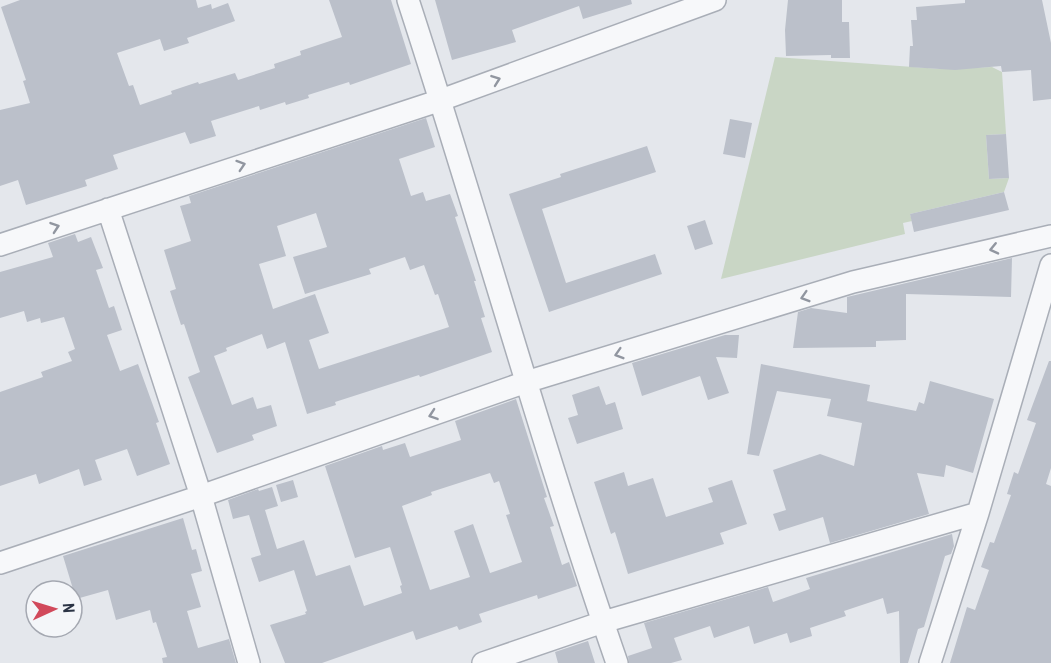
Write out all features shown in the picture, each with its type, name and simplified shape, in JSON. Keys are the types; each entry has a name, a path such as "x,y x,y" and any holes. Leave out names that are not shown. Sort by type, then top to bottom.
{"street":[{"path":"408,0 441,100 526,382 617,663"},
{"path":"0,245 441,100 715,0"},
{"path":"108,209 201,496 249,663"},
{"path":"0,562 201,496 526,382 853,282 1051,236"},
{"path":"930,663 978,513 1051,265"},
{"path":"483,663 603,622 978,513"}],"green space":[{"path":"775,57 941,69 992,67 1002,72 1006,134 986,135 989,179 1009,178 1004,192 910,214 912,221 903,223 905,234 721,279"}],"building":[{"path":"20,0 196,0 198,8 211,4 212,9 228,3 235,21 187,38 189,43 164,51 160,39 117,53 129,86 133,85 140,105 198,82 199,84 235,73 238,80 275,68 274,64 301,55 300,51 342,37 329,0 391,0 411,64 350,85 349,82 308,95 309,98 286,105 285,102 260,110 259,106 211,121 216,136 190,144 185,132 113,155 118,169 85,180 87,186 26,205 18,180 0,186 0,110 30,103 23,81 26,80 1,7"},
{"path":"435,0 631,0 632,4 583,19 579,6 512,30 516,42 452,60"},
{"path":"788,0 842,0 842,22 849,22 850,58 831,58 831,55 786,56 785,30"},
{"path":"965,0 1042,0 1051,43 1051,99 1033,101 1031,70 1002,72 1001,66 955,70 909,67 910,46 913,46 911,20 917,20 916,7 965,3"},
{"path":"426,118 435,147 399,159 411,196 423,192 426,201 450,194 476,281 474,281 485,317 481,318 492,352 420,377 419,375 335,402 336,405 307,414 285,342 267,349 262,334 226,348 227,351 214,356 232,405 253,397 257,409 271,405 277,426 252,435 254,440 217,453 188,377 200,372 170,291 176,289 164,250 191,241 180,206 191,203 189,196","holes":["316,213 327,247 293,257 305,294 371,274 369,269 405,257 410,270 424,265 435,295 438,294 449,327 319,369 309,340 329,333 315,294 273,309 259,264 286,256 277,226"]},
{"path":"730,119 752,123 745,158 723,154"},
{"path":"1006,134 1009,178 989,179 986,135"},
{"path":"647,146 656,172 542,209 566,283 655,254 662,274 549,312 509,194 561,177 560,174"},
{"path":"1004,192 1009,210 914,232 910,214"},
{"path":"705,220 713,244 695,250 687,226"},
{"path":"75,234 78,242 91,237 103,268 96,270 109,308 114,306 122,330 107,335 120,371 138,364 159,422 156,423 170,464 137,476 127,449 95,460 102,480 84,486 79,469 39,484 36,474 0,486 0,392 43,377 41,372 72,361 68,352 75,349 64,317 41,323 40,318 27,322 24,311 0,318 0,272 53,257 48,243"},
{"path":"1012,258 1011,297 906,294 906,340 876,341 876,347 793,348 798,312 811,308 847,313 847,297"},
{"path":"725,335 739,335 737,358 716,357 729,393 708,400 700,376 642,396 632,363"},
{"path":"1049,361 1051,361 1051,468 1046,484 1051,486 1051,663 950,663 967,607 975,610 989,570 981,567 990,542 994,543 1011,495 1007,494 1014,472 1018,474 1036,423 1027,420"},
{"path":"761,364 870,385 867,401 916,411 919,402 924,404 930,381 994,399 973,473 946,465 944,477 917,473 929,514 830,543 823,517 779,531 773,514 786,510 773,470 820,454 854,466 862,423 827,416 831,399 777,391 759,456 747,454"},
{"path":"599,386 606,405 615,402 623,429 577,444 568,418 578,415 572,395"},
{"path":"516,399 547,497 544,498 554,526 550,527 562,565 569,562 577,586 538,599 537,595 479,614 482,622 459,630 457,626 416,640 413,631 322,663 285,663 270,625 306,614 294,570 259,582 251,558 261,555 249,515 233,519 228,500 258,489 259,491 272,487 278,506 265,510 277,549 304,540 316,576 350,565 364,606 402,593 400,586 402,585 390,547 355,558 325,466 382,446 383,450 405,443 410,457 461,440 455,421","holes":["490,473 494,483 499,481 510,514 506,515 522,562 490,573 473,524 454,531 470,577 430,590 402,506 432,495 431,492"]},
{"path":"624,472 628,486 653,478 666,517 713,502 708,488 732,480 747,524 720,533 724,544 628,574 615,532 611,534 594,482"},
{"path":"293,480 298,497 281,502 276,485"},
{"path":"183,518 192,550 196,549 202,571 191,574 201,607 187,611 198,648 229,639 236,663 163,663 162,658 167,657 150,610 116,620 108,590 84,597 84,579 70,579 63,556"},
{"path":"952,534 954,546 951,554 945,556 924,627 918,629 908,663 900,663 899,611 887,614 883,598 844,611 846,616 810,628 812,636 790,643 787,633 754,644 749,626 714,638 710,626 674,638 682,660 671,663 629,663 628,656 652,648 644,623 768,587 773,602 810,589 806,578"},
{"path":"588,641 595,663 558,663 555,652"}]}
